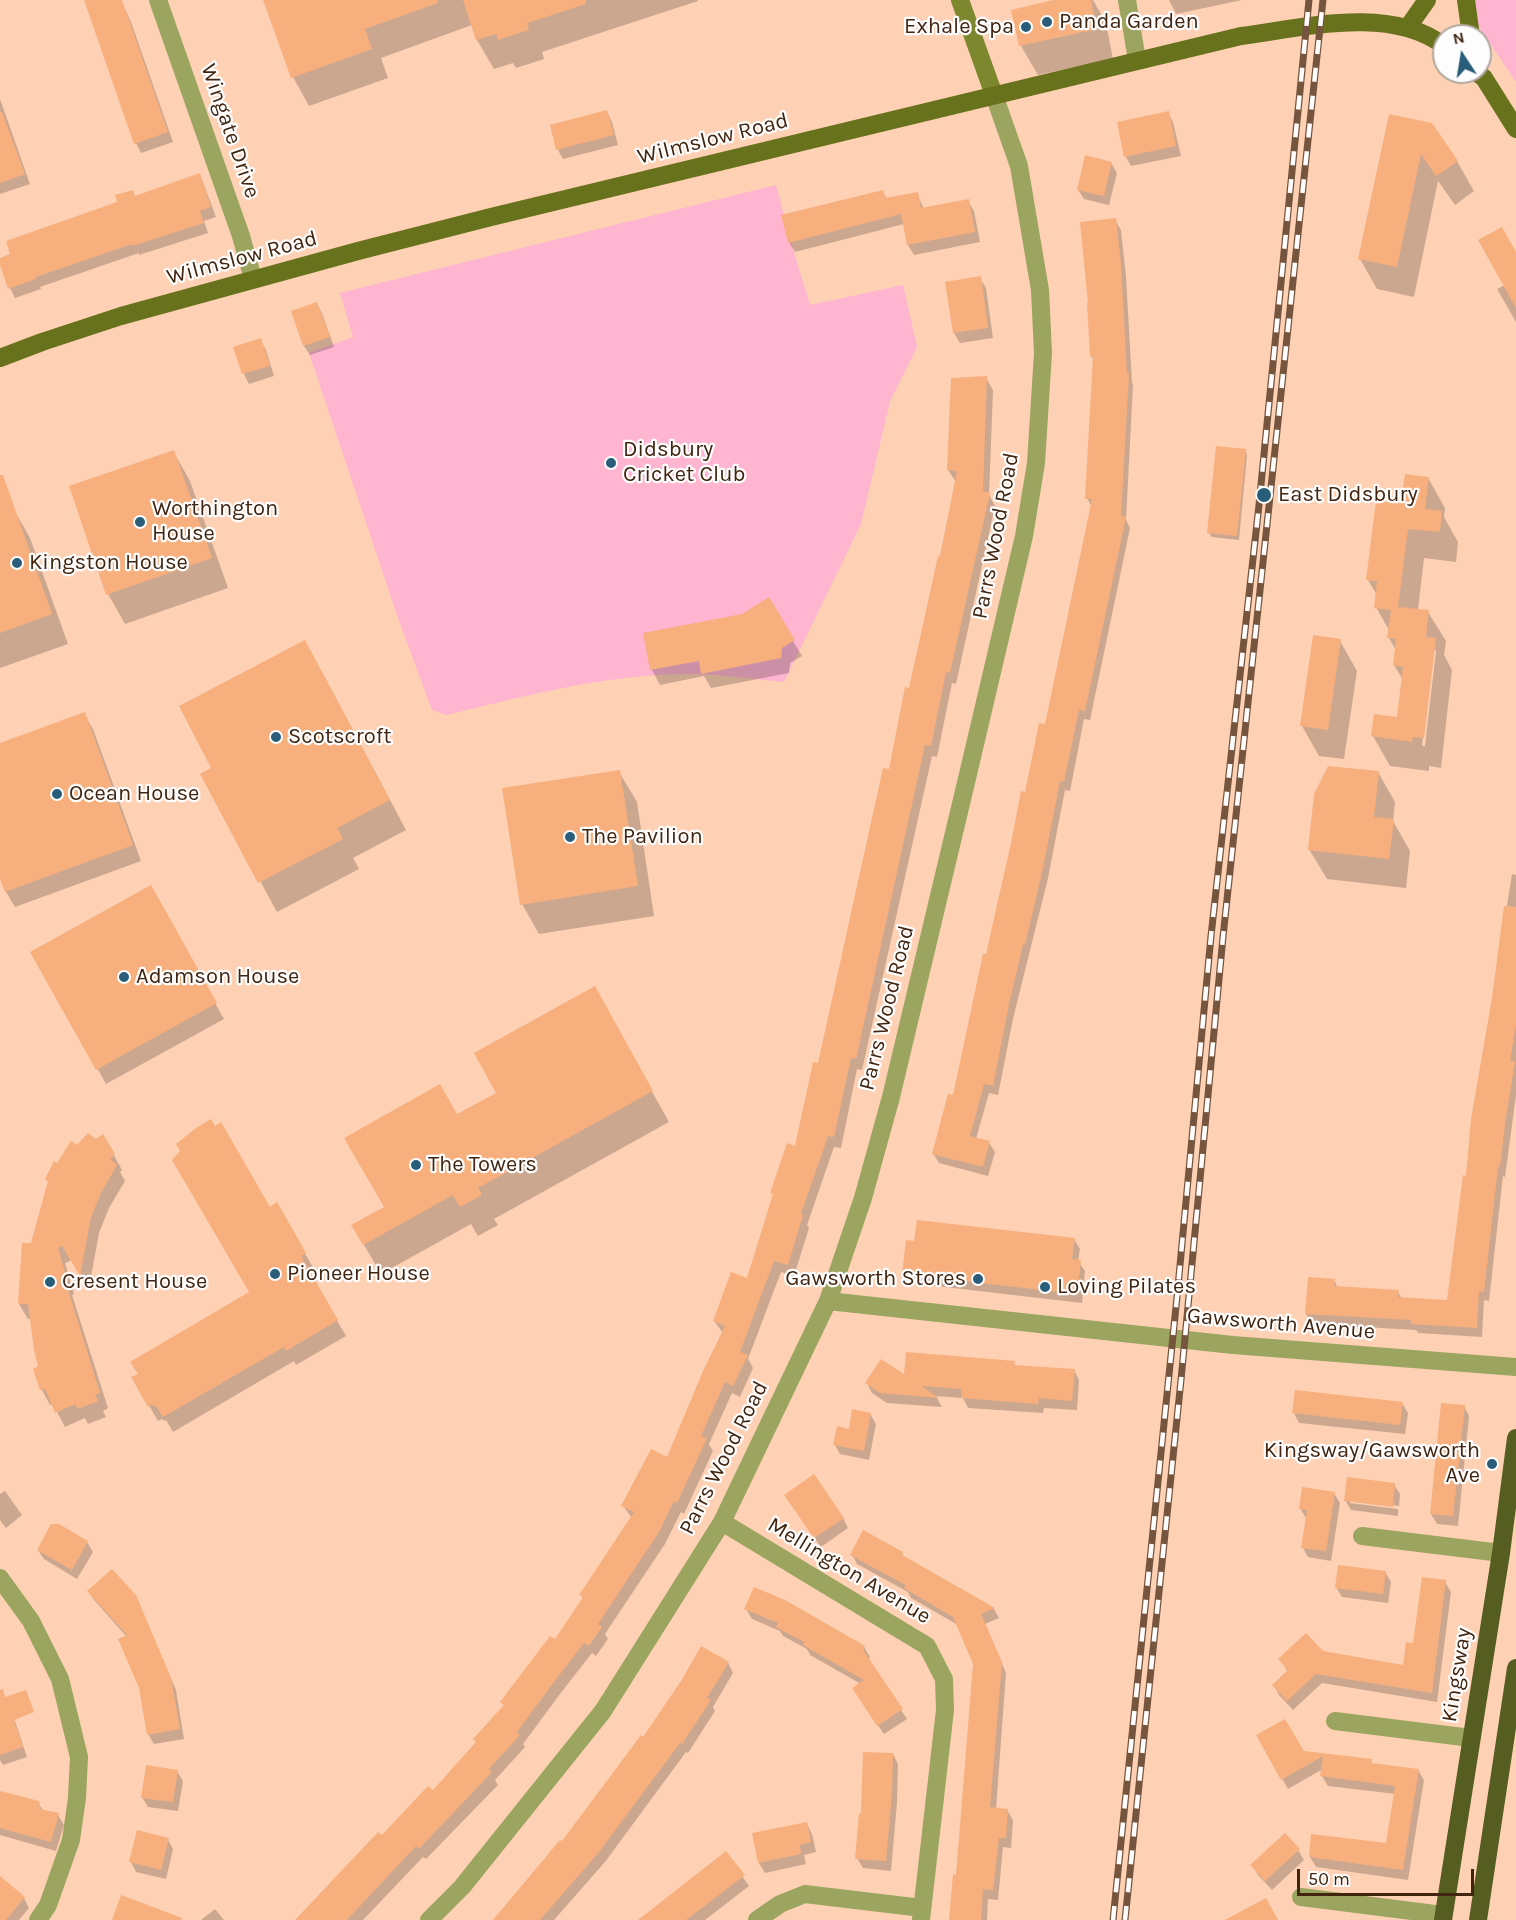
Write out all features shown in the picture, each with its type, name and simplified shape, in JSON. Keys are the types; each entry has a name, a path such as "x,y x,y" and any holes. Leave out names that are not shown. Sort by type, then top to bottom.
{"highway":[{"name":"Kingsway","path":"1443,1918 1501,1553 1516,1438"},
{"path":"1478,1920 1516,1668"}],"main road":[{"path":"1408,27 1427,0"},
{"path":"1466,0 1469,24"},
{"name":"Wilmslow Road","path":"0,358 111,319 253,279 491,217 1241,36 1321,25 1367,22 1408,27 1432,40"},
{"path":"1488,84 1516,129"}],"street":[{"name":"Wingate Drive","path":"158,0 241,236 253,279"},
{"name":"Parrs Wood Road","path":"429,1920 462,1887 603,1712 722,1522 828,1301 863,1198 891,1097 1024,536 1036,463 1042,353 1040,290 1019,166 960,0"},
{"path":"1127,0 1137,60"},
{"name":"Gawsworth Avenue","path":"828,1301 1233,1345 1516,1367"},
{"name":"Mellington Avenue","path":"722,1522 927,1646 945,1679 945,1710 922,1914"},
{"path":"1362,1536 1501,1553"},
{"path":"0,1578 31,1621 60,1679 79,1757 77,1798 71,1840 48,1905 38,1920"},
{"path":"1335,1721 1471,1738"},
{"path":"757,1920 780,1904 805,1894 922,1914"},
{"path":"1301,1897 1443,1918"}],"shaded area":[{"path":"1475,0 1516,0 1516,82 1492,46 1492,24 1477,24"},
{"name":"Didsbury Cricket Club","path":"776,185 810,305 903,285 917,347 890,401 861,524 784,682 713,675 658,675 566,687 446,715 432,710 399,621 309,353 353,337 340,293"}],"building":[{"path":"84,0 122,0 168,132 134,144"},
{"path":"263,0 438,0 438,3 365,29 372,49 291,78"},
{"path":"463,0 586,0 586,4 527,23 529,30 498,40 496,34 476,40"},
{"path":"1053,0 1091,0 1097,29 1019,46 1011,10"},
{"path":"607,110 614,135 556,150 550,125"},
{"path":"1169,111 1176,146 1124,157 1117,122"},
{"path":"0,112 2,112 25,174 0,183"},
{"path":"1389,114 1432,123 1458,161 1436,176 1421,154 1397,267 1358,259"},
{"path":"1085,155 1112,162 1104,196 1077,190"},
{"path":"200,173 211,207 200,211 204,223 132,246 132,244 8,289 0,265 0,258 10,254 6,241 117,202 115,195 133,190 135,196"},
{"path":"883,190 885,198 918,192 921,208 969,199 975,232 907,245 901,214 788,243 781,215"},
{"path":"1116,218 1127,374 1129,374 1121,516 1126,517 1085,711 1079,710 1064,782 1060,781 1043,868 1008,1009 993,1086 984,1084 970,1136 990,1141 983,1167 932,1154 948,1094 953,1095 1021,791 1025,792 1039,723 1045,724 1092,499 1085,499 1093,356 1090,356 1088,303 1080,222"},
{"path":"1502,227 1516,252 1516,308 1478,240"},
{"path":"981,276 988,328 953,333 945,282"},
{"path":"317,302 330,337 303,346 291,311"},
{"path":"261,338 270,366 242,374 233,347"},
{"path":"987,376 983,491 990,493 950,673 946,672 931,746 925,745 856,1059 851,1058 834,1137 828,1136 801,1214 803,1215 788,1265 774,1261 740,1352 748,1355 733,1386 725,1382 701,1436 707,1438 677,1503 674,1501 659,1532 598,1624 602,1627 589,1646 584,1643 554,1682 517,1732 520,1735 489,1769 492,1772 419,1849 416,1846 347,1920 295,1920 378,1832 382,1835 428,1786 433,1790 476,1742 473,1739 504,1705 500,1702 550,1636 555,1639 583,1597 579,1595 634,1512 621,1506 651,1449 667,1457 703,1371 725,1326 713,1321 731,1272 747,1278 773,1194 770,1193 787,1143 795,1146 813,1062 818,1063 883,768 889,769 905,687 909,688 938,556 940,556 957,471 947,470 951,378"},
{"path":"1216,446 1246,449 1237,536 1207,533"},
{"name":"Worthington House","path":"174,450 212,558 106,595 69,486"},
{"path":"1405,474 1429,477 1425,509 1442,511 1440,532 1408,529 1398,607 1429,610 1426,637 1436,638 1424,738 1413,737 1412,742 1371,736 1374,714 1397,717 1403,667 1393,665 1396,639 1387,638 1391,610 1374,608 1377,581 1366,580 1376,501 1401,503"},
{"name":"Kingston House","path":"0,475 3,475 52,614 0,633"},
{"path":"769,597 795,640 782,648 781,658 701,674 699,661 650,670 643,633 742,614"},
{"path":"1313,635 1341,639 1328,730 1300,726"},
{"name":"Scotscroft","path":"305,640 390,800 337,828 343,839 258,883 200,774 211,768 179,706"},
{"name":"Ocean House","path":"85,712 133,845 5,892 0,879 0,743"},
{"path":"1328,766 1379,771 1374,817 1394,819 1389,859 1308,850 1314,794"},
{"name":"The Pavilion","path":"620,770 638,886 520,905 502,788"},
{"name":"Adamson House","path":"151,885 217,1003 96,1070 30,952"},
{"path":"1504,906 1516,907 1516,1024 1510,1061 1515,1061 1500,1167 1498,1167 1484,1292 1479,1291 1477,1328 1411,1324 1411,1320 1305,1314 1308,1277 1335,1279 1334,1286 1399,1290 1398,1297 1447,1300 1463,1175 1466,1176 1471,1119 1492,998"},
{"path":"595,986 653,1091 478,1188 482,1195 460,1207 453,1195 363,1245 351,1225 384,1207 344,1138 440,1084 457,1114 496,1093 474,1053"},
{"name":"Pioneer House","path":"211,1119 215,1126 221,1122 270,1207 277,1202 306,1253 301,1256 338,1320 286,1351 284,1347 163,1417 156,1406 152,1404 148,1407 131,1377 138,1374 130,1362 249,1292 172,1160 180,1151 176,1144"},
{"name":"Cresent House","path":"88,1133 96,1139 103,1134 115,1154 110,1159 117,1165 91,1217 80,1276 62,1246 58,1248 67,1279 65,1280 100,1393 95,1395 98,1401 78,1409 75,1404 55,1413 45,1389 40,1390 33,1369 38,1366 28,1304 18,1304 22,1243 31,1243 48,1181 45,1179 54,1161 57,1163 71,1141 77,1145"},
{"path":"917,1220 1075,1238 1072,1259 1081,1260 1077,1294 902,1274 906,1240 914,1241"},
{"path":"906,1352 1015,1361 1014,1365 1075,1369 1072,1401 1039,1398 1038,1404 961,1398 962,1389 921,1386 939,1398 880,1393 865,1383 881,1359 904,1374"},
{"path":"1295,1390 1403,1402 1400,1425 1292,1413"},
{"path":"1441,1403 1465,1405 1453,1516 1430,1514"},
{"path":"852,1409 871,1413 864,1451 833,1445 837,1426 849,1429"},
{"path":"814,1474 844,1518 814,1538 784,1495"},
{"path":"1347,1477 1395,1483 1393,1507 1344,1501"},
{"path":"1302,1487 1335,1492 1326,1551 1301,1548 1307,1510 1299,1509"},
{"path":"51,1524 59,1524 88,1541 72,1570 37,1550"},
{"path":"863,1530 995,1608 981,1614 1002,1662 990,1807 1008,1809 1006,1838 999,1838 993,1890 983,1889 981,1920 949,1920 953,1874 956,1875 973,1664 953,1617 904,1588 906,1585 850,1555"},
{"path":"1338,1565 1386,1571 1383,1594 1335,1588"},
{"path":"112,1569 136,1595 171,1678 180,1729 147,1735 139,1688 118,1639 127,1635 87,1591"},
{"path":"1422,1577 1446,1580 1432,1693 1316,1674 1287,1701 1272,1685 1288,1670 1278,1659 1306,1633 1323,1651 1403,1665 1406,1642 1413,1643"},
{"path":"754,1587 785,1600 865,1646 863,1650 903,1709 877,1726 852,1688 864,1680 803,1645 804,1642 776,1627 778,1623 744,1609"},
{"path":"701,1646 729,1662 707,1698 711,1700 682,1744 680,1743 599,1852 540,1920 493,1920 560,1840 562,1841 641,1735 643,1737 681,1681"},
{"path":"3,1689 5,1697 26,1690 34,1712 14,1720 23,1747 0,1755 0,1690"},
{"path":"1285,1719 1304,1751 1372,1759 1371,1763 1419,1769 1403,1870 1309,1857 1311,1834 1386,1843 1395,1786 1320,1776 1323,1756 1281,1780 1256,1735"},
{"path":"863,1752 893,1753 886,1861 855,1859 859,1813 861,1813"},
{"path":"146,1765 178,1770 173,1802 141,1798"},
{"path":"0,1791 39,1801 40,1809 59,1813 51,1842 0,1828"},
{"path":"807,1822 811,1842 800,1845 801,1854 758,1863 752,1833"},
{"path":"137,1830 169,1838 161,1870 129,1862"},
{"path":"1285,1833 1300,1849 1265,1881 1250,1865"},
{"path":"726,1851 745,1875 686,1920 638,1920"},
{"path":"0,1876 25,1897 6,1920 0,1920"},
{"path":"121,1895 182,1918 182,1920 112,1920"},
{"path":"1266,1898 1278,1920 1225,1920"}],"railway":[{"path":"1113,1920 1177,1297 1211,936 1259,505 1309,0"},
{"path":"1125,1920 1181,1380 1223,937 1323,0"}],"place":[{"name":"Panda Garden","path":"1047,22"},
{"name":"Exhale Spa","path":"1026,27"},
{"name":"Didsbury Cricket Club","path":"611,463"},
{"name":"East Didsbury","path":"1264,495"},
{"name":"Worthington House","path":"140,522"},
{"name":"Kingston House","path":"17,563"},
{"name":"Scotscroft","path":"276,737"},
{"name":"Ocean House","path":"57,794"},
{"name":"The Pavilion","path":"570,837"},
{"name":"Adamson House","path":"124,977"},
{"name":"The Towers","path":"416,1165"},
{"name":"Pioneer House","path":"275,1274"},
{"name":"Gawsworth Stores","path":"978,1279"},
{"name":"Cresent House","path":"50,1282"},
{"name":"Loving Pilates","path":"1045,1287"},
{"name":"Kingsway/Gawsworth Ave","path":"1492,1464"}]}
